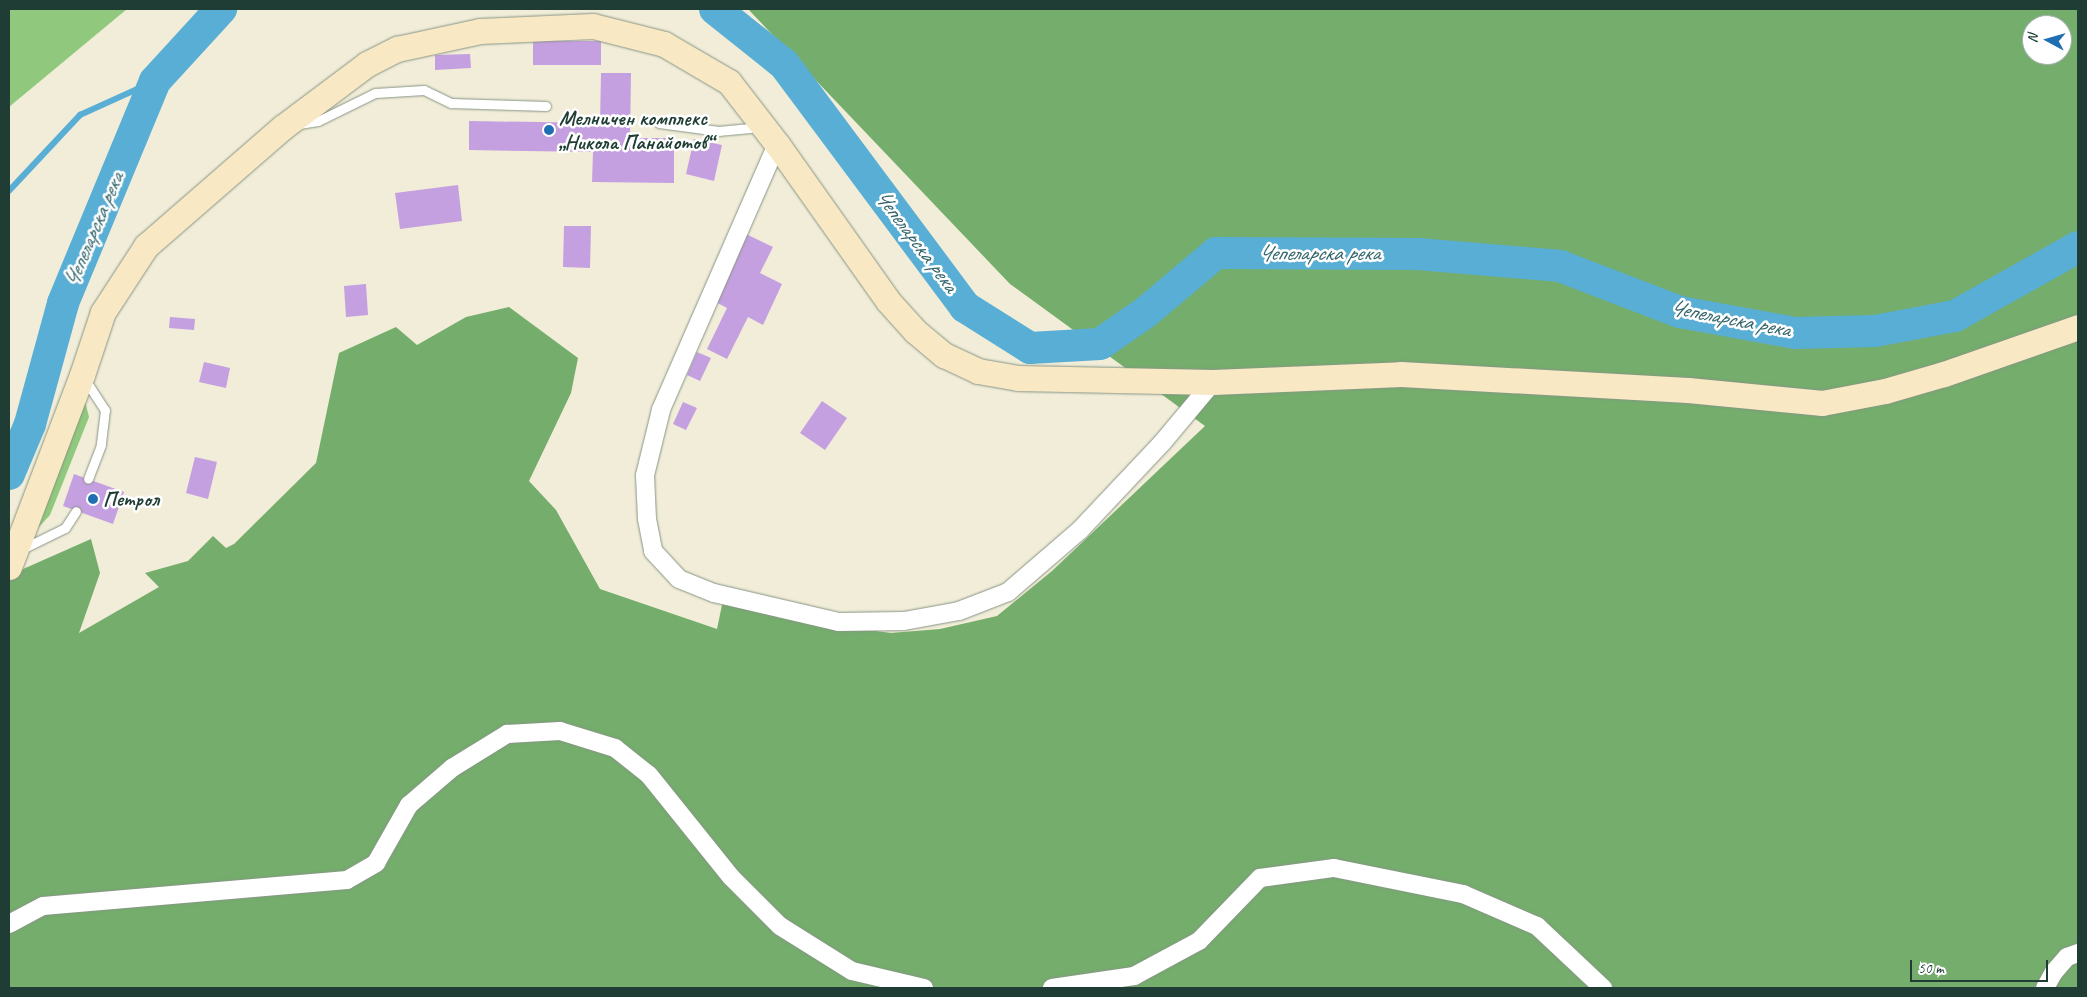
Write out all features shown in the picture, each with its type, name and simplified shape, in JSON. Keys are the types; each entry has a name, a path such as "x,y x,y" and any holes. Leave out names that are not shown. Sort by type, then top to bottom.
{"main road":[{"path":"12,559 82,375 102,312 146,246 283,127 367,64 397,49 480,32 593,26 664,44 729,82 771,135 888,301 915,331 944,355 978,371 1018,378 1213,382 1401,374 1688,390 1822,403 1885,391 1944,374 2078,327"}],"street":[{"path":"771,135 661,410 645,475 647,519 653,551 679,579 714,594 839,622 904,621 959,611 1008,592 1080,530 1162,443 1213,382"},
{"path":"9,924 43,906 347,880 376,864 409,805 452,768 507,734 560,731 615,748 649,775 731,877 780,926 852,970 924,988"},
{"path":"1052,988 1134,976 1199,941 1260,878 1334,868 1463,894 1537,926 1603,988"},
{"path":"2044,988 2054,972 2067,957 2078,953"}],"lane":[{"path":"283,127 318,121 375,93 424,90 451,103 546,106"},
{"path":"659,123 718,131 771,135"},
{"path":"82,375 105,410 101,445 88,479"},
{"path":"12,559 65,528 76,510"}],"green space":[{"path":"9,9 127,9 9,107"},
{"path":"748,9 2078,9 2078,988 9,988 9,583 14,573 91,539 100,573 79,633 159,587 145,573 188,561 213,536 226,548 234,544 316,463 339,353 396,327 417,345 466,317 509,307 578,358 571,393 529,481 556,510 600,589 717,629 723,600 837,626 891,633 940,629 997,616 1052,571 1205,426 1010,284"},
{"path":"84,397 89,417 50,515 39,527 24,528"}],"building":[{"path":"533,41 601,41 601,65 533,65"},
{"path":"470,54 471,68 435,70 435,55"},
{"name":"Мелничен комплекс „Никола Панайотов“","path":"601,73 631,73 630,138 674,138 674,183 592,182 593,152 469,150 469,121 600,123"},
{"path":"694,139 722,145 714,181 686,174"},
{"path":"458,185 462,221 400,229 395,193"},
{"path":"564,226 591,226 590,268 563,267"},
{"path":"744,233 773,247 760,273 782,284 763,325 748,317 727,359 707,349 727,308 712,300"},
{"path":"366,284 368,315 346,317 344,286"},
{"path":"170,317 195,319 194,330 169,328"},
{"path":"697,352 711,358 700,381 687,375"},
{"path":"204,362 230,368 226,388 199,382"},
{"path":"822,401 847,418 825,450 800,433"},
{"path":"683,402 697,408 686,430 673,424"},
{"path":"195,457 217,462 208,499 186,493"},
{"name":"Петрол","path":"74,474 124,492 113,524 63,506"}],"waterway":[{"name":"Чепеларска река","path":"9,474 30,424 63,303 155,81 221,9"},
{"name":"Чепеларска река","path":"715,9 784,64 965,307 1030,348 1100,344 1146,312 1216,253 1418,254 1560,266 1680,312 1795,333 1875,331 1955,316 2078,247"},
{"path":"9,191 80,115 155,81"}],"place":[{"name":"Мелничен комплекс „Никола Панайотов“","path":"549,130"},
{"name":"Петрол","path":"93,499"}]}
